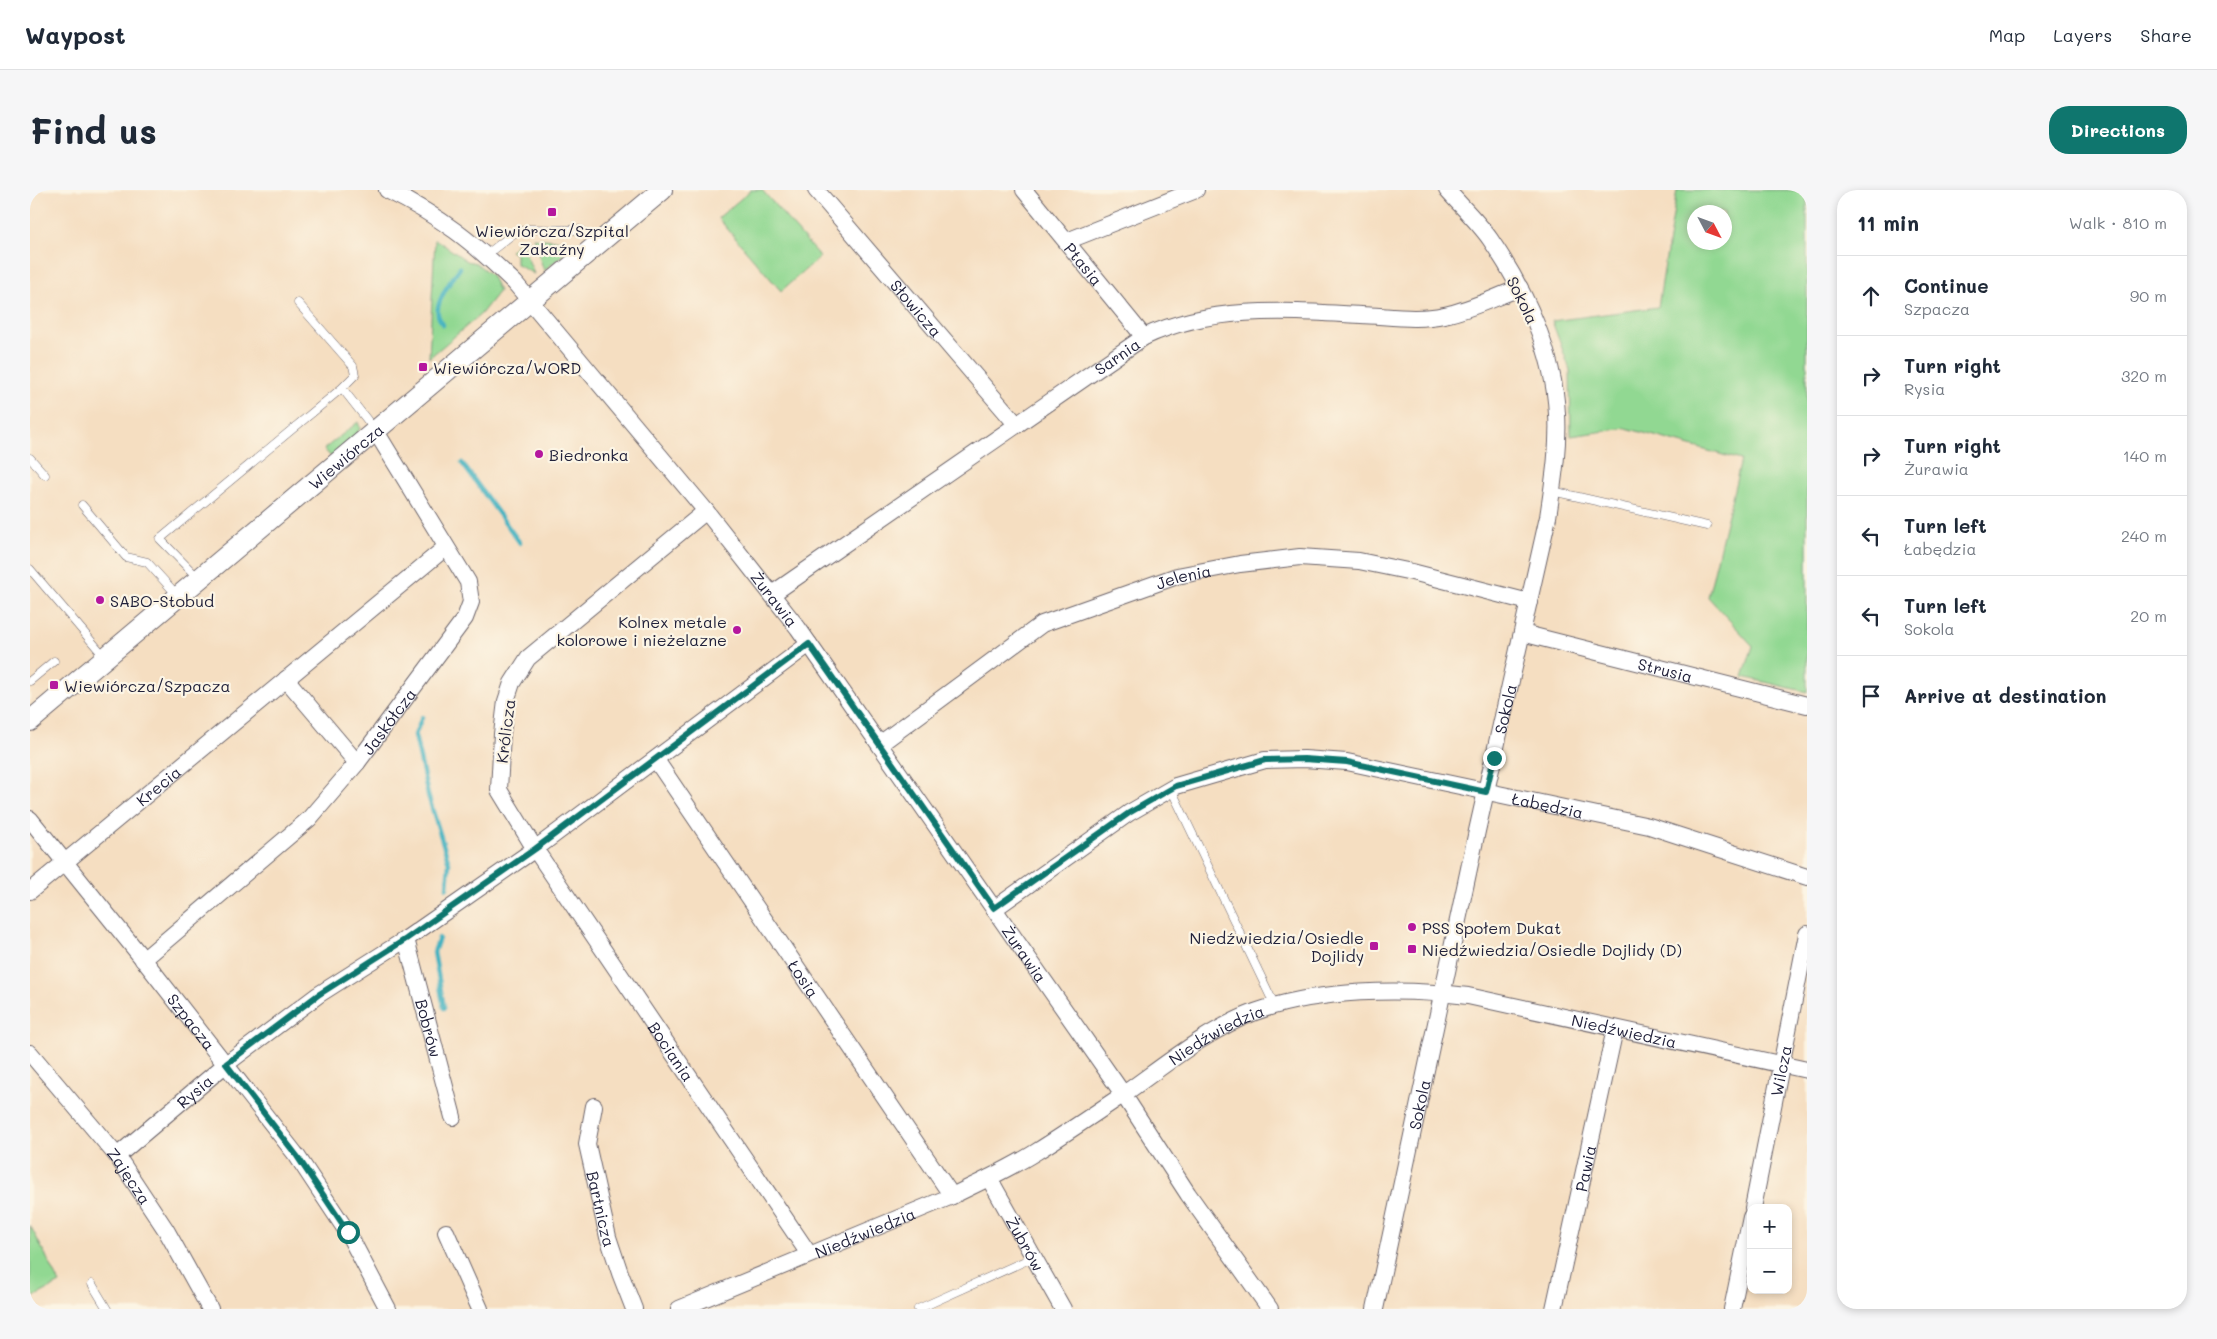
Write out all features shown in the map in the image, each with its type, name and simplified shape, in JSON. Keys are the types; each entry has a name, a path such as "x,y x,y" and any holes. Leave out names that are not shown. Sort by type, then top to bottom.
{"street":[{"name":"Żurawia","path":"387,190 448,223 486,255 531,301 706,511 772,594 880,744 1123,1094 1188,1194 1270,1309"},
{"name":"Wiewiórcza","path":"30,721 662,190"},
{"name":"Słowicza","path":"816,190 1017,425"},
{"name":"Ptasia","path":"1024,190 1144,337"},
{"path":"1067,241 1196,190"},
{"name":"Sokola","path":"1375,1309 1552,491 1557,414 1552,379 1544,346 1520,288 1489,238 1448,190"},
{"name":"Sarnia","path":"772,594 1144,337 1167,326 1217,315 1247,312 1318,313 1410,318 1444,315 1520,288"},
{"name":"Jaskółcza","path":"143,960 309,819 357,763 465,618 471,602 468,582 445,548 375,430"},
{"name":"Królicza","path":"535,849 499,790 506,701 512,683 528,658 706,511"},
{"name":"Krecia","path":"30,891 445,548"},
{"name":"Jelenia","path":"880,744 1042,624 1176,576 1240,564 1300,558 1359,561 1412,572 1529,602"},
{"name":"Strusia","path":"1522,633 1807,705"},
{"name":"Rysia","path":"117,1156 226,1064 318,995 406,939 535,849 809,644"},
{"path":"286,679 357,763"},
{"name":"Łabędzia","path":"994,908 1129,813 1171,789 1221,772 1265,760 1304,759 1347,762 1649,826 1807,877"},
{"name":"Łosia","path":"656,760 952,1196"},
{"name":"Szpacza","path":"30,819 297,1156 348,1232 388,1309"},
{"name":"Bociania","path":"535,849 809,1254"},
{"name":"Wilcza","path":"1753,1204 1807,934"},
{"name":"Bobrów","path":"406,939 453,1117"},
{"name":"Niedźwiedzia","path":"679,1309 952,1196 989,1178 1034,1153 1201,1040 1240,1019 1275,1006 1316,996 1379,993 1442,993 1468,996 1807,1070"},
{"name":"Pawia","path":"1554,1309 1615,1029"},
{"name":"Zajęcza","path":"30,1053 117,1156 166,1230 210,1309"},
{"name":"Bartnicza","path":"594,1106 587,1144 608,1237 634,1309"},
{"name":"Żubrów","path":"989,1178 1064,1309"},
{"path":"446,1232 480,1309"},
{"path":"1732,1309 1747,1236"}],"lane":[{"path":"486,255 513,234 528,229 580,230 600,242"},
{"path":"199,579 160,539 342,388 355,375 353,366 298,303"},
{"path":"342,388 375,430"},
{"path":"30,458 46,474"},
{"path":"1552,491 1707,526"},
{"path":"82,506 126,556 147,562 178,596"},
{"path":"30,569 106,658"},
{"path":"30,681 54,660"},
{"path":"1171,789 1275,1006"},
{"path":"918,1309 1034,1257"},
{"path":"92,1284 107,1309"}],"green space":[{"path":"751,190 762,190 820,257 781,291 718,218"},
{"path":"1677,190 1807,190 1807,692 1743,677 1753,646 1708,597 1741,460 1626,428 1571,436 1570,370 1552,321 1658,307"},
{"path":"527,238 528,241 522,244 534,274 516,264 516,254 510,251"},
{"path":"533,238 566,241 565,247 567,251 544,271"},
{"path":"435,239 467,261 476,263 491,275 499,291 481,314 429,358"},
{"path":"358,422 360,428 356,436 331,457 324,449"},
{"path":"30,1225 60,1283 30,1299"}],"waterway":[{"path":"443,325 438,315 439,303 445,290 460,268"},
{"path":"462,463 520,543"},
{"path":"422,717 415,735 428,795 449,863 447,888"},
{"path":"439,938 434,952 444,1008"}],"place":[{"name":"Wiewiórcza/Szpital Zakaźny","path":"552,212"},
{"name":"Wiewiórcza/WORD","path":"423,367"},
{"name":"Biedronka","path":"539,454"},
{"name":"SABO-Stobud","path":"100,600"},
{"name":"Kolnex metale kolorowe i nieżelazne","path":"737,630"},
{"name":"Wiewiórcza/Szpacza","path":"54,685"},
{"name":"PSS Społem Dukat","path":"1412,927"},
{"name":"Niedźwiedzia/Osiedle Dojlidy","path":"1374,946"},
{"name":"Niedźwiedzia/Osiedle Dojlidy (D)","path":"1412,949"}],"route":[{"path":"348,1232 297,1156 226,1064 318,995 406,939 535,849 654,762 809,644 994,908 1129,813 1176,786 1221,772 1265,760 1304,759 1347,762 1486,792 1494,758"}]}
